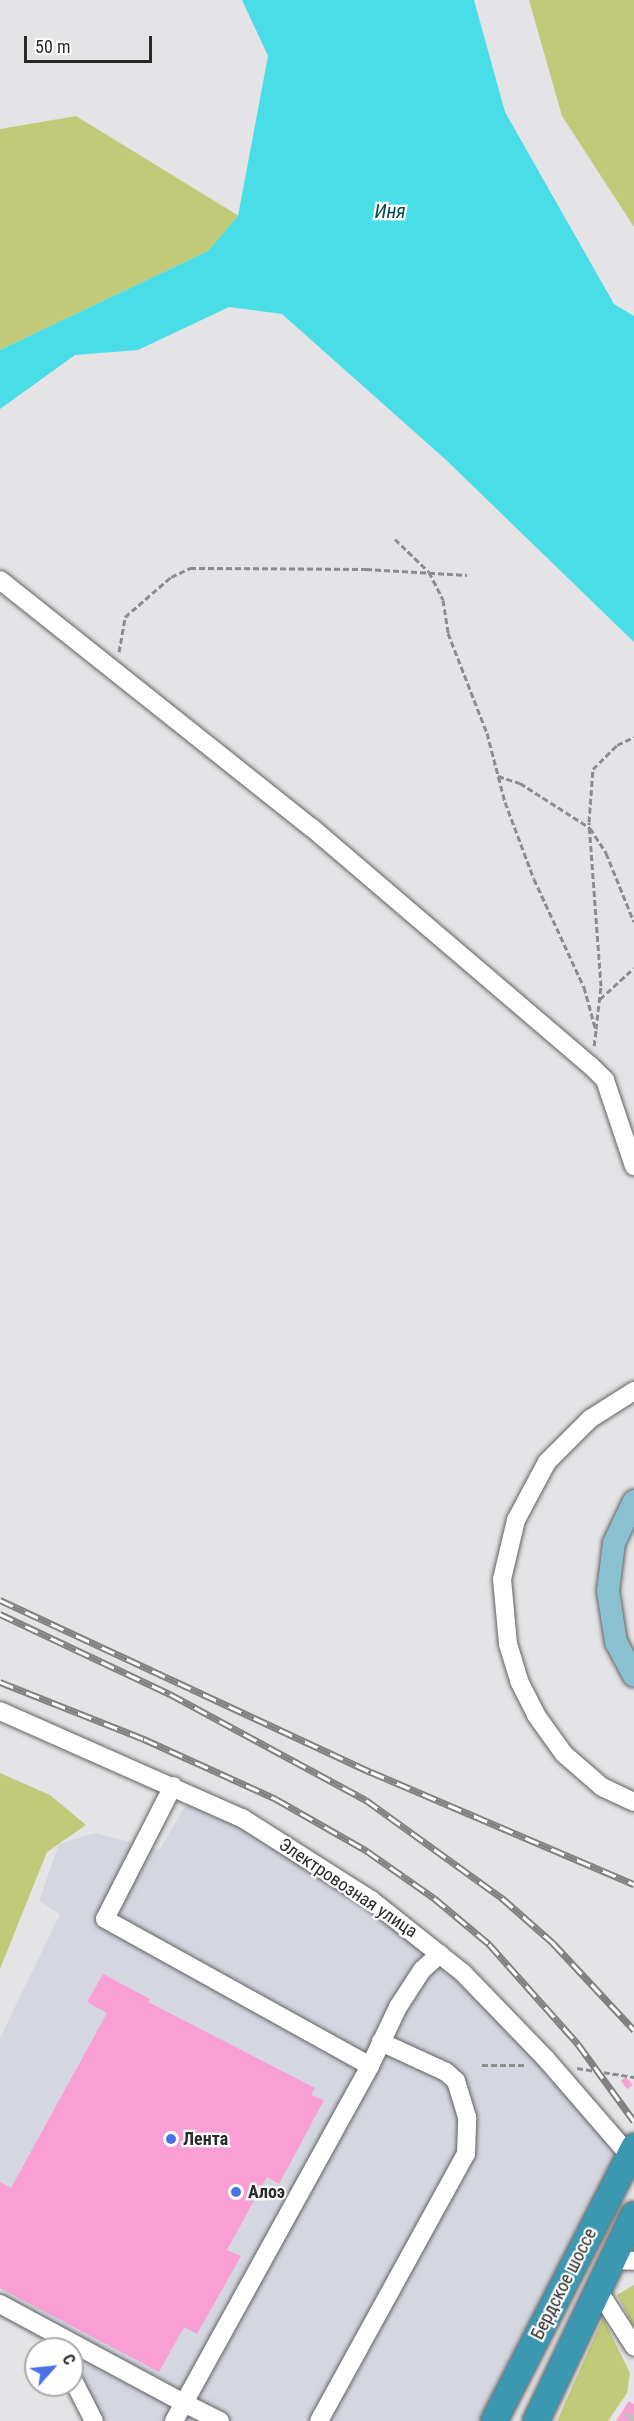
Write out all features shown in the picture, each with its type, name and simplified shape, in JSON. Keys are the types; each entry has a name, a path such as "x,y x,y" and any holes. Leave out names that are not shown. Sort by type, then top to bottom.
{"highway":[{"name":"Бердское шоссе","path":"494,2421 632,2152"},
{"name":"Бердское шоссе","path":"536,2421 598,2290 623,2261 634,2215"}],"main road":[{"path":"634,1501 614,1543 608,1591 616,1642 634,1676"}],"street":[{"path":"0,580 311,827 591,1066 605,1080 634,1166"},
{"path":"634,1391 590,1419 547,1462 516,1520 502,1579 508,1644 519,1681 536,1714 564,1754 602,1787 634,1802"},
{"name":"Электровозная улица","path":"0,1711 242,1818 371,1900 440,1954 546,2059 632,2152"},
{"path":"173,1786 105,1919 370,2066"},
{"path":"174,2421 370,2066 398,2007 422,1971 440,1954"},
{"path":"319,2421 466,2154 467,2117 456,2082 446,2072 381,2042"},
{"path":"598,2290 634,2346"},
{"path":"0,2304 52,2337"},
{"path":"84,2354 220,2421"},
{"path":"82,2397 94,2421"}],"path":[{"path":"395,539 429,572 443,600 448,633 487,733 498,776 534,879 584,987 596,1031"},
{"path":"113,671 125,617 171,576 190,568 429,572 467,575"},
{"path":"591,1066 599,1000 590,828 593,769 617,745 634,738"},
{"path":"498,776 520,783 590,828 606,853 634,922"},
{"path":"599,1000 634,968"}],"shaded area":[{"path":"192,1795 404,1923 624,2149 492,2421 85,2421 72,2397 84,2397 84,2337 35,2337 0,2317 0,2038 60,1914 39,1901 59,1844 95,1833 159,1850"}],"green space":[{"path":"529,0 634,0 634,227 562,116"},
{"path":"76,116 239,216 208,251 0,350 0,129"},
{"path":"0,1773 50,1795 86,1825 47,1852 0,1969"},
{"path":"634,2285 634,2327 617,2295"},
{"path":"603,2318 630,2373 627,2393 608,2421 557,2421"}],"water":[{"name":"Иня","path":"242,0 474,0 505,112 614,304 634,316 634,642 445,459 282,314 229,307 138,350 75,355 0,409 0,350 208,251 238,216 268,56"}],"building":[{"name":"Лента","path":"103,1974 150,1999 148,2002 315,2088 311,2095 324,2100 279,2184 267,2177 227,2250 241,2256 197,2334 184,2327 159,2372 0,2288 0,2182 11,2188 107,2013 87,2002"},
{"path":"626,2077 633,2085 627,2089 621,2081"},
{"path":"629,2401 634,2404 634,2421 616,2421"}],"tunnel":[{"path":"631,2421 634,2417"}],"railway":[{"path":"0,1600 371,1772 634,1884"},
{"path":"0,1614 170,1694 366,1800 502,1898 553,1943 634,2030"},
{"path":"0,1682 144,1739 276,1799 367,1851 434,1898 489,1944 578,2044 634,2121"}],"place":[{"name":"Лента","path":"171,2139"},
{"name":"Алоэ","path":"236,2192"}]}
